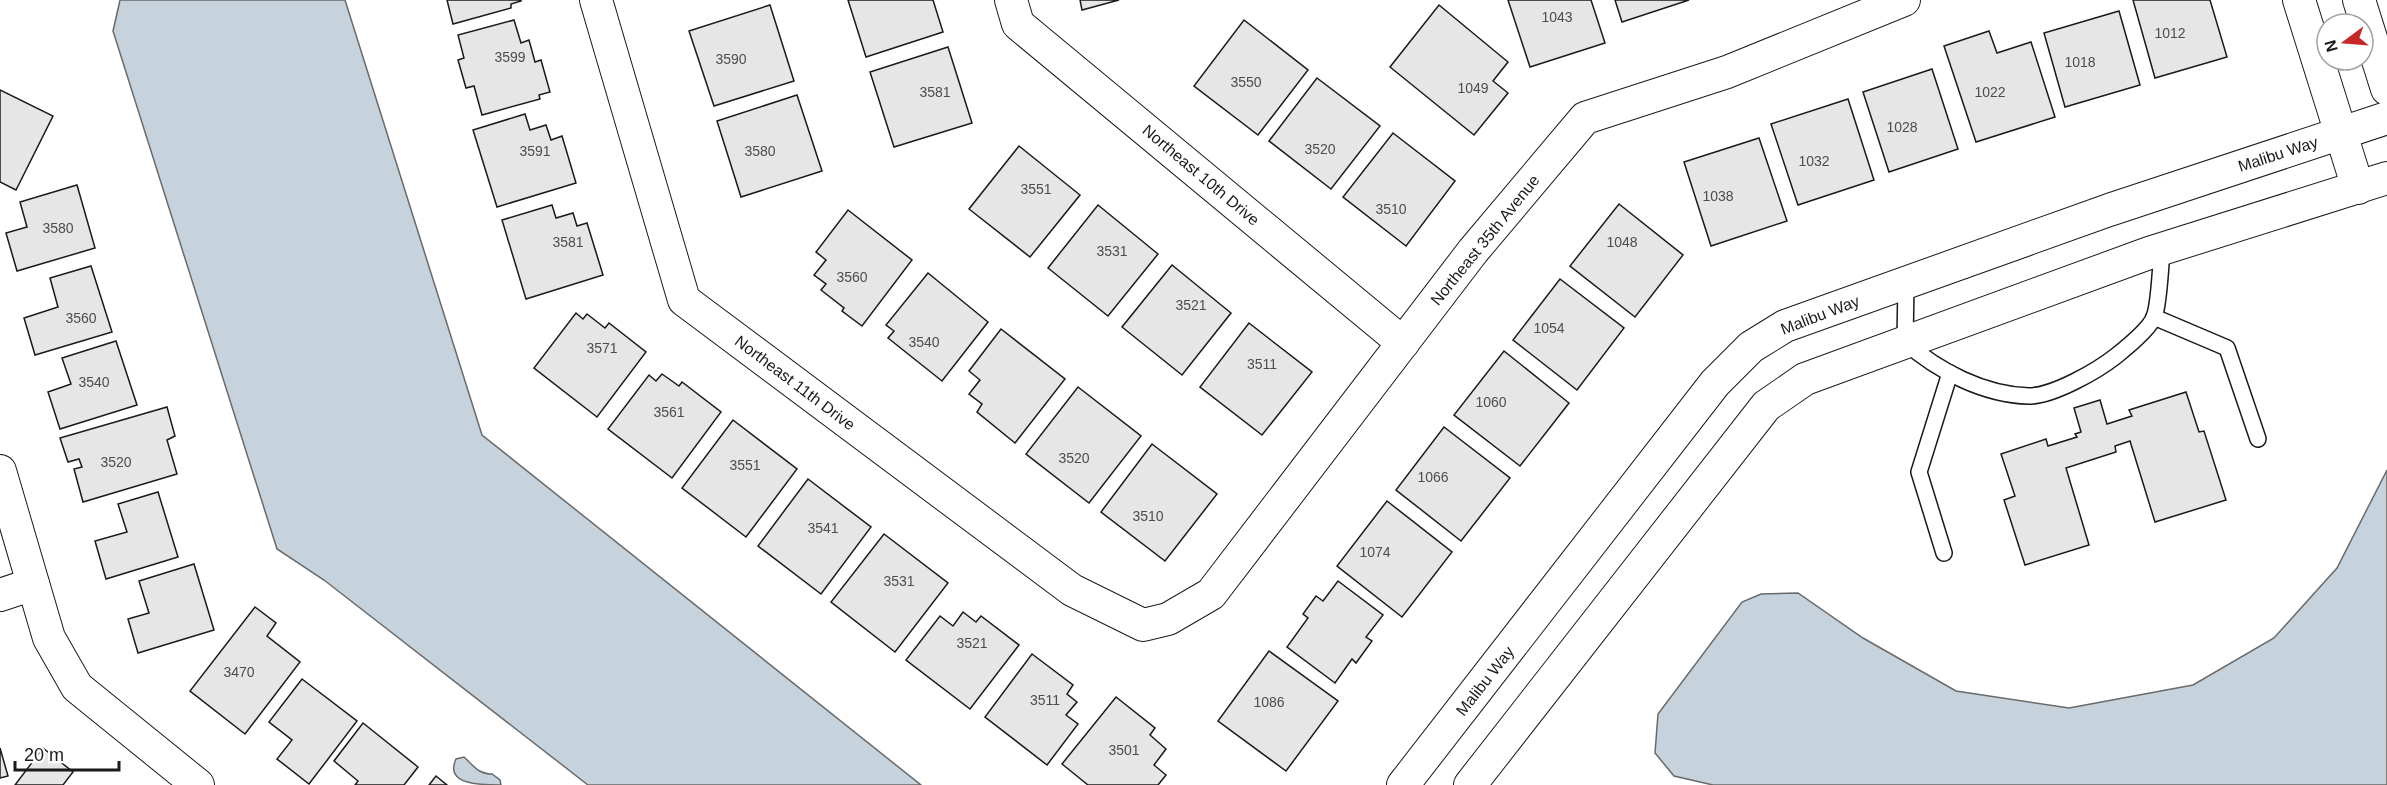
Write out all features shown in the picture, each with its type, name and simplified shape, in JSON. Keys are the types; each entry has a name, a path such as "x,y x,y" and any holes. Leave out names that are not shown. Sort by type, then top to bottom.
{"street":[{"name":"Northeast 11th Drive","path":"596,0 684,300 1072,590 1143,625 1168,619"},
{"name":"Northeast 10th Drive","path":"1011,0 1018,24 1403,343"},
{"name":"Northeast 35th Avenue","path":"1168,619 1211,594 1473,251 1585,118 1727,72 1904,0"},
{"path":"2298,0 2358,188"},
{"path":"2359,0 2387,89"},
{"name":"Malibu Way","path":"1403,785 1715,383 1751,347 1785,326 1906,282 2109,210 2387,117"},
{"path":"1470,785 1766,406 1805,379 2162,248 2387,178"},
{"path":"0,471 49,638 77,687 198,785"},
{"path":"0,595 33,584"}],"lane":[{"path":"1906,282 1905,342 1925,359 1950,373 1995,391 2031,396 2069,384 2098,370 2131,344 2154,317 2162,248"},
{"path":"2154,317 2227,348 2258,439"},
{"path":"1944,553 1919,472 1950,373"}],"shaded area":[{"path":"120,0 345,0 482,435 921,785 588,785 324,580 277,549 113,31"},
{"path":"2387,470 2387,785 1713,785 1674,776 1655,753 1658,714 1742,602 1761,594 1798,593 1863,638 1956,691 2069,708 2193,685 2274,638 2337,568"},
{"path":"464,757 480,771 492,774 500,780 501,785 475,784 460,779 455,774 454,768 456,759"}],"building":[{"path":"447,0 521,1 511,4 511,8 453,24"},
{"path":"848,0 933,0 943,32 866,57"},
{"path":"1080,0 1119,0 1082,10"},
{"path":"1508,0 1591,0 1605,43 1530,67"},
{"path":"1615,0 1689,0 1622,22"},
{"path":"2133,0 2210,0 2227,57 2155,78"},
{"path":"770,5 794,81 714,106 689,31"},
{"path":"1439,5 1508,62 1493,81 1508,93 1474,135 1390,67"},
{"path":"2119,11 2140,85 2065,107 2044,33"},
{"path":"514,20 521,43 529,40 535,62 541,60 550,92 539,95 540,99 482,115 474,86 466,88 458,60 464,58 458,35"},
{"path":"1244,20 1308,70 1258,135 1194,86"},
{"path":"1989,31 1997,53 2031,42 2055,117 1976,142 1944,46"},
{"path":"948,47 972,123 894,147 870,72"},
{"path":"1932,69 1958,149 1889,172 1863,92"},
{"path":"1317,78 1380,126 1331,189 1269,141"},
{"path":"0,90 53,116 16,190 0,182"},
{"path":"797,95 822,171 741,197 717,121"},
{"path":"1848,99 1874,180 1798,205 1771,124"},
{"path":"525,114 530,130 546,125 551,140 562,136 576,183 497,207 473,130"},
{"path":"1393,133 1455,181 1406,246 1343,197"},
{"path":"1759,138 1787,221 1711,246 1684,162"},
{"path":"1019,146 1080,195 1030,257 969,209"},
{"path":"77,185 95,248 17,271 6,233 27,227 20,202"},
{"path":"1619,204 1683,255 1635,317 1570,266"},
{"path":"552,205 556,218 573,213 577,226 587,223 603,275 526,299 502,220"},
{"path":"1098,205 1158,254 1108,316 1048,268"},
{"path":"848,210 912,260 862,326 842,311 844,308 821,290 826,284 814,275 826,260 816,252"},
{"path":"1172,265 1231,313 1182,375 1122,327"},
{"path":"91,266 112,332 35,355 24,318 58,307 50,278"},
{"path":"928,273 988,322 942,381 888,338 894,331 886,325"},
{"path":"1560,279 1624,328 1577,390 1513,340"},
{"path":"576,313 583,319 587,314 605,328 609,323 646,352 597,417 534,368"},
{"path":"1249,323 1312,372 1262,435 1200,387"},
{"path":"1001,329 1065,379 1015,443 977,412 982,404 969,394 980,380 969,371"},
{"path":"116,341 137,405 60,429 48,392 71,384 62,358"},
{"path":"1504,351 1569,403 1520,466 1454,415"},
{"path":"662,374 679,386 682,382 721,412 672,478 608,429 649,375 656,381"},
{"path":"1078,387 1141,436 1089,503 1026,454"},
{"path":"2186,392 2199,432 2204,431 2226,500 2155,522 2130,441 2115,446 2116,452 2066,468 2089,545 2025,565 2004,500 2015,496 2001,454 2046,439 2048,446 2077,437 2075,434 2081,432 2074,408 2100,400 2107,424 2132,416 2129,410"},
{"path":"167,407 175,436 167,440 177,474 83,502 74,469 82,467 79,459 68,462 60,438"},
{"path":"733,420 797,469 746,537 682,488"},
{"path":"1444,427 1510,478 1461,541 1396,490"},
{"path":"1152,444 1217,494 1165,561 1101,512"},
{"path":"808,479 871,527 821,594 758,546"},
{"path":"158,492 178,557 106,579 95,541 127,532 118,504"},
{"path":"1387,501 1452,552 1402,617 1337,566"},
{"path":"884,534 948,583 895,652 831,602"},
{"path":"194,564 214,630 138,653 128,619 149,613 139,581"},
{"path":"1338,581 1383,615 1366,637 1372,641 1356,663 1352,659 1335,683 1287,647 1308,618 1303,614 1316,596 1323,601"},
{"path":"255,607 276,623 267,636 300,662 245,734 190,691"},
{"path":"963,612 976,622 981,616 1019,645 970,709 906,660 940,616 953,626"},
{"path":"1269,651 1338,701 1286,771 1218,721"},
{"path":"1032,654 1073,685 1067,694 1077,702 1066,715 1078,724 1047,765 985,717"},
{"path":"302,679 357,721 309,784 277,759 292,740 269,722"},
{"path":"1116,697 1155,728 1150,735 1166,749 1154,765 1166,775 1158,785 1088,785 1062,764"},
{"path":"363,723 418,767 404,785 355,785 358,781 334,761"},
{"path":"0,748 8,776 0,778"},
{"path":"43,748 73,772 63,785 15,785"},
{"path":"436,776 447,785 429,785"}]}
